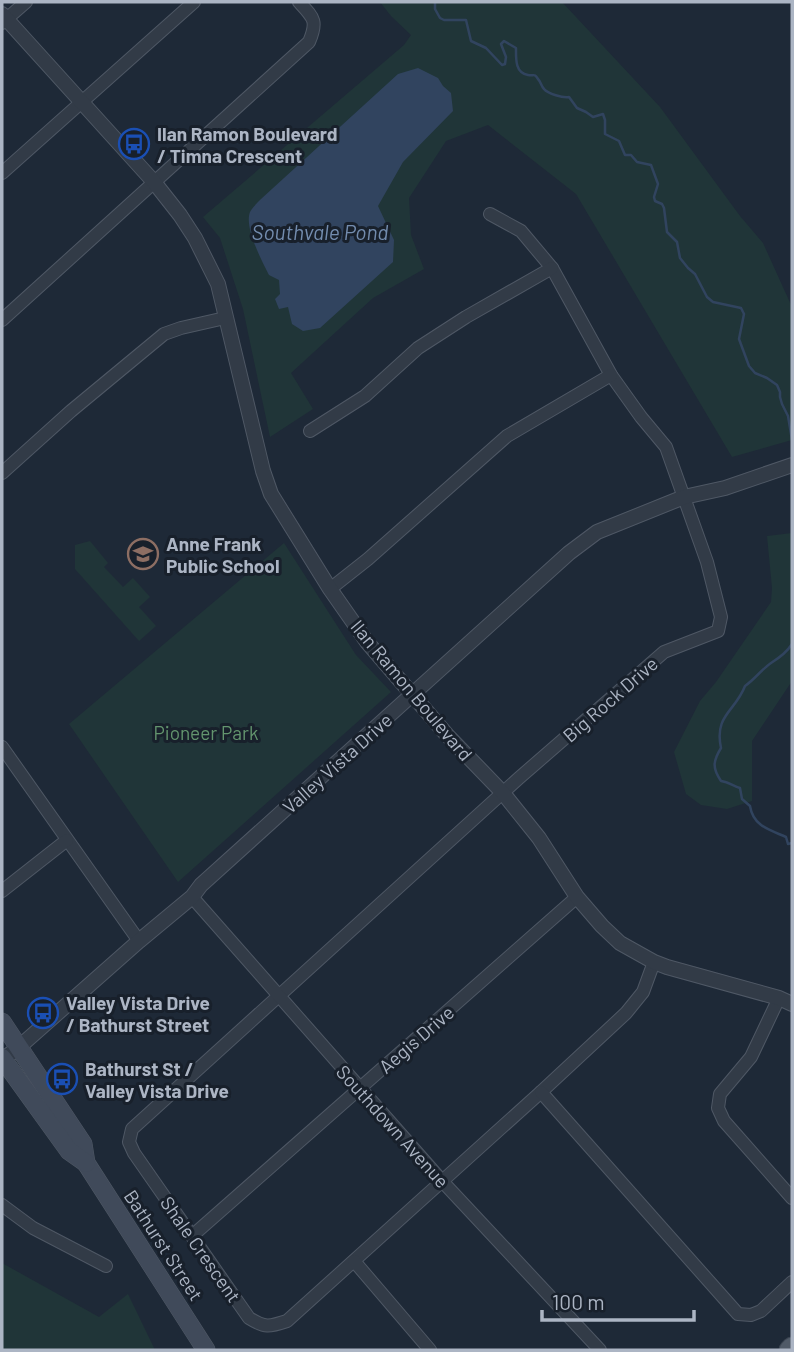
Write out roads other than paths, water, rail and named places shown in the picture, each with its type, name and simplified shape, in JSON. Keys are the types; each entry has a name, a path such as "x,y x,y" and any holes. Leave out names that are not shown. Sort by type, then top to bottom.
{"main road":[{"name":"Bathurst Street","path":"2,1023 83,1144 86,1163"},
{"name":"Bathurst Street","path":"2,1059 69,1151 86,1163 206,1350"}],"street":[{"path":"3,19 26,2"},
{"path":"2,173 194,2"},
{"path":"2,320 309,42 315,28 311,15 299,2"},
{"name":"Ilan Ramon Boulevard","path":"3,19 58,75 153,182 195,238 218,284 263,471 271,494 366,642 412,696 503,793 539,838 577,897 620,943 654,962 785,1001"},
{"path":"490,214 521,231 552,268 611,374 666,447 684,497"},
{"path":"310,430 365,396 418,348 552,268"},
{"path":"2,473 71,411 164,334 225,318"},
{"path":"330,589 368,559 507,436 611,374"},
{"name":"Valley Vista Drive","path":"2,1059 192,897 569,553 597,532 684,497 725,488 792,465"},
{"name":"Big Rock Drive","path":"503,793 664,652 718,631 721,617 684,497"},
{"path":"2,747 139,941"},
{"name":"Shale Crescent","path":"503,793 132,1129 129,1142 134,1153 249,1318 270,1326 287,1321 626,1013 643,992 654,962"},
{"path":"2,891 67,840"},
{"name":"Southdown Avenue","path":"192,897 442,1181 600,1350"},
{"name":"Aegis Drive","path":"192,1236 577,897"},
{"path":"785,1001 751,1057 720,1094 718,1108 724,1121 792,1198"},
{"path":"541,1092 738,1314 751,1315 761,1311 792,1282"},
{"path":"2,1203 33,1228 106,1266"},
{"path":"354,1261 430,1350"}],"water":[{"name":"Southvale Pond","path":"418,68 438,78 451,93 453,111 403,162 378,206 394,240 393,262 320,328 303,331 292,324 288,307 279,309 275,299 280,294 279,280 269,275 258,253 249,227 250,212 398,74"}],"waterway":[{"path":"435,2 440,18 466,20 471,41 486,48 502,65 505,64 506,57 501,44 504,41 516,48 517,65 524,74 535,75 546,91 569,97 577,108 593,117 603,114 605,134 619,141 625,155 631,155 637,162 651,165 658,184 655,201 664,208 667,232 677,242 680,258 695,274 707,297 713,302 741,308 744,314 739,339 749,366 755,373 777,385 788,416 792,440"},
{"path":"792,644 783,655 745,686 727,714 720,728 721,748 715,764 721,781 740,788 742,799 750,806 758,823 786,837 788,844 792,843"}],"place":[{"name":"Ilan Ramon Boulevard / Timna Crescent","path":"134,144"},
{"name":"Anne Frank Public School","path":"143,554"},
{"name":"Valley Vista Drive / Bathurst Street","path":"43,1013"},
{"name":"Bathurst St / Valley Vista Drive","path":"62,1079"}],"park label":[{"name":"Pioneer Park","path":"206,732"}]}
